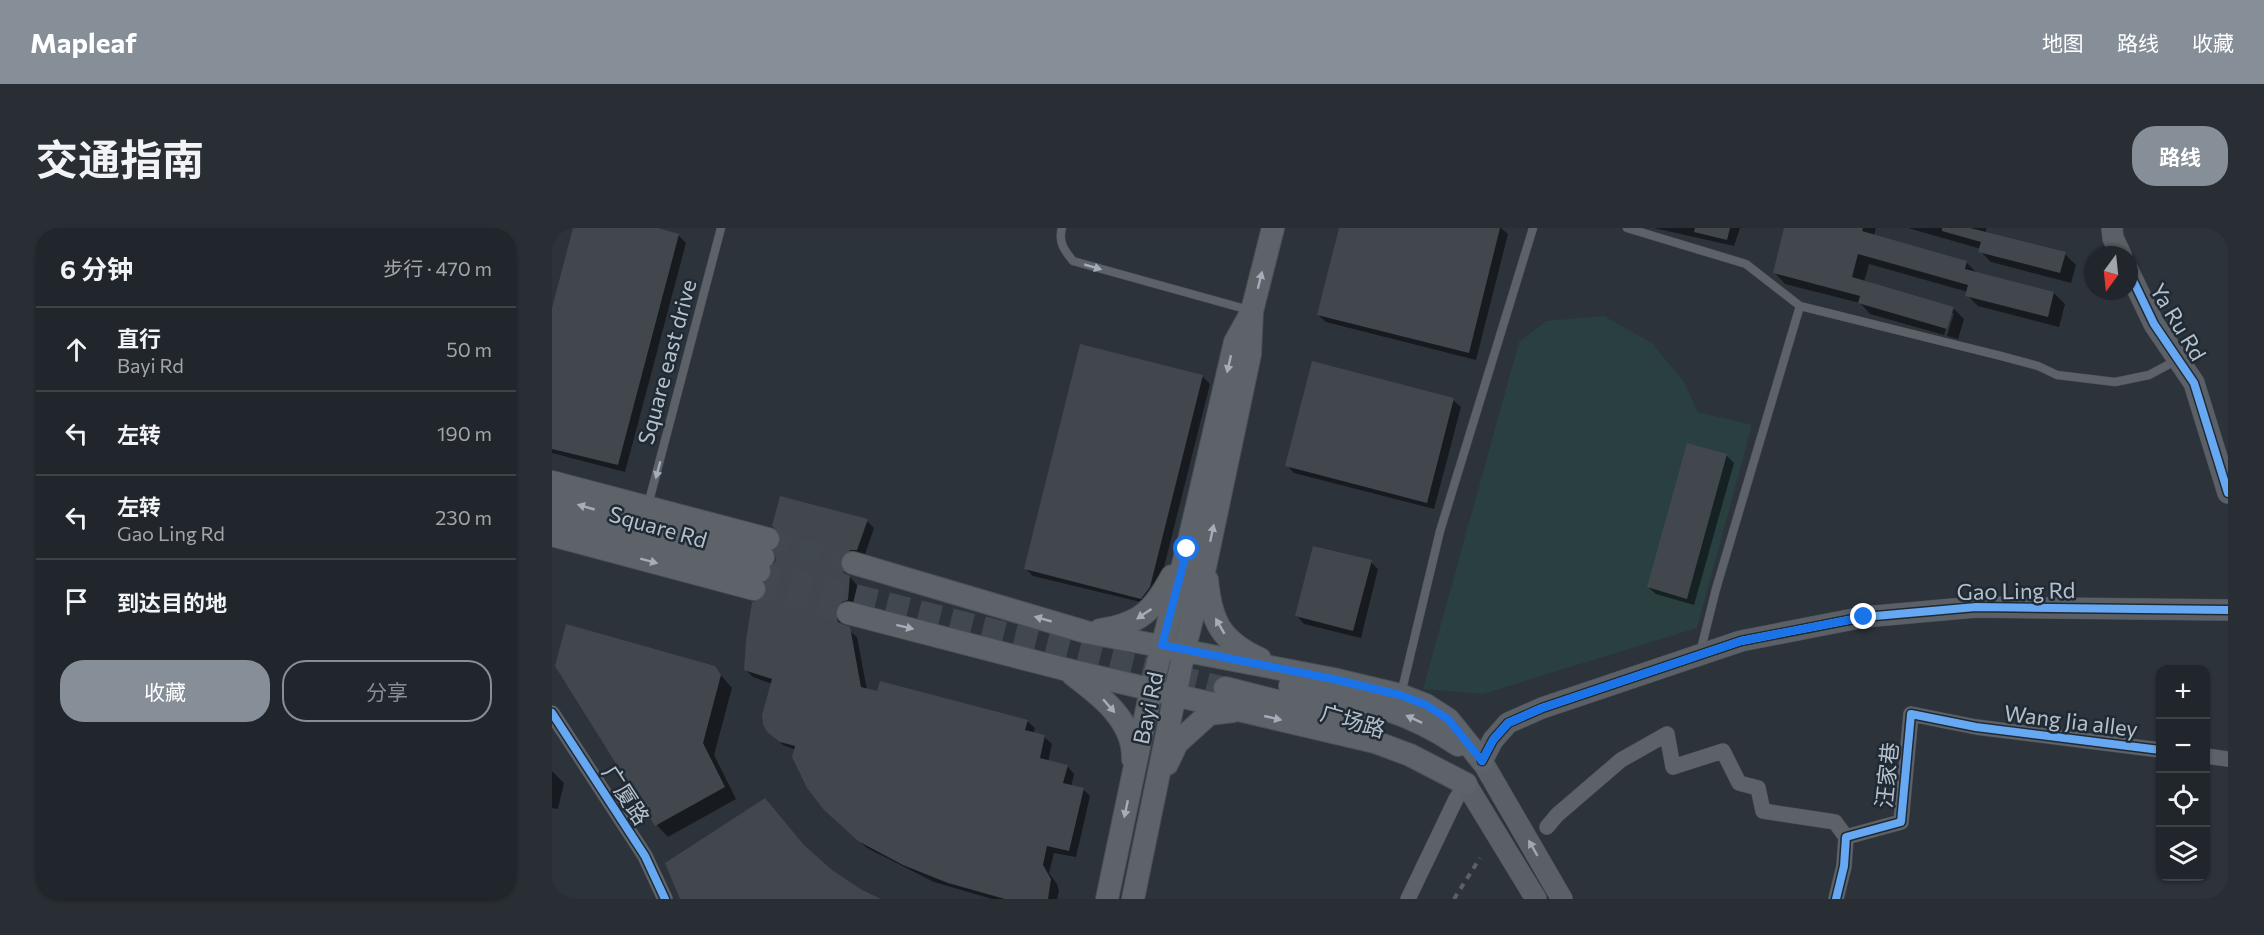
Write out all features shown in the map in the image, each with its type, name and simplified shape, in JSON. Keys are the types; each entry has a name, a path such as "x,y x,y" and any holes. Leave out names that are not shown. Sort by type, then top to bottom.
{"main road":[{"name":"Bayi Rd","path":"1133,899 1174,696 1205,567 1250,354 1252,311 1273,228"},
{"name":"Bayi Rd","path":"1107,899 1151,690 1187,549 1234,342 1252,311"},
{"path":"552,482 648,506 761,564"},
{"name":"Square Rd","path":"552,498 761,564"},
{"path":"552,519 761,564"},
{"path":"552,535 761,564"},
{"path":"1086,632 1120,627 1145,615 1163,593 1187,549"},
{"path":"853,563 1086,632 1333,679 1400,695 1426,705 1448,719 1482,761"},
{"path":"1205,567 1210,608 1224,634 1243,652 1283,670"},
{"path":"848,613 1174,696 1375,742 1410,755 1466,784"},
{"path":"1064,669 1108,703 1120,719 1133,743 1132,783"},
{"name":"广场路","path":"1466,784 1452,766 1415,742 1395,733 1225,680 1394,710 1437,730 1482,761"},
{"path":"1156,784 1178,743 1209,714 1238,710"}],"street":[{"path":"2112,228 2117,246"},
{"name":"Ya Ru Rd","path":"2138,291 2154,324 2194,383 2228,494"},
{"name":"Gao Ling Rd","path":"1482,761 1493,740 1508,723 1542,708 1741,641 1864,617 1954,609 2228,610"},
{"name":"广厦路","path":"552,713 645,856 664,899"},
{"name":"Wang Jia alley","path":"1846,837 1900,822 1911,714 1976,727 2156,750"},
{"path":"1547,827 1557,815 1621,760 1667,734 1673,767 1723,751 1739,783 1758,788 1763,811 1835,822 1846,837 1844,866 1836,899"},
{"path":"2210,757 2228,759"},
{"path":"1482,761 1562,899"},
{"path":"1408,899 1456,799 1466,784 1536,899"}],"lane":[{"name":"Square east drive","path":"648,506 721,228"},
{"path":"1062,228 1060,235 1062,248 1073,261 1252,311"},
{"path":"1400,695 1440,531 1533,228"},
{"path":"1627,228 1746,264 1800,306 2006,357 2038,366 2057,375 2115,382 2149,375 2178,360"},
{"path":"1700,654 1716,589 1800,306"}],"green space":[{"path":"1604,316 1652,343 1684,382 1698,412 1752,425 1697,628 1483,694 1423,689 1519,342 1546,321"}],"building":[{"path":"573,228 658,228 679,234 618,465 552,449 552,308"},
{"path":"1339,228 1500,228 1469,353 1317,315"},
{"path":"1695,228 1730,228 1727,240 1694,232"},
{"path":"1784,228 1863,228 1862,231 1967,261 1965,269 2054,292 2048,317 1965,296 1968,285 1858,254 1852,277 1954,307 1947,329 1858,303 1860,296 1773,273"},
{"path":"1942,228 1970,228 2066,252 2060,273 1978,252 1981,242 1942,231"},
{"path":"1080,344 1203,375 1150,587 1141,599 1024,569"},
{"path":"1312,361 1454,398 1427,503 1285,466"},
{"path":"1687,443 1727,454 1687,599 1647,587"},
{"path":"780,496 868,519 857,550 849,550 840,559 843,572 850,576 848,600 839,603 835,610 838,622 850,627 861,687 877,691 880,681 1028,720 1025,730 1045,735 1040,758 1068,765 1063,783 1084,788 1069,851 1047,846 1043,865 1051,879 1048,899 1005,899 948,883 903,865 858,841 824,810 807,788 792,757 795,746 780,742 767,732 762,715 772,679 744,670 752,602 763,599 767,593 765,582 772,575 772,567 776,560 774,550 781,542 781,535 772,526"},
{"path":"1313,546 1372,560 1353,631 1295,616"},
{"path":"566,624 715,666 721,675 703,743 725,787 655,826 555,666"},
{"path":"765,798 804,845 832,870 862,890 881,899 680,899 665,863"}],"tunnel":[{"path":"768,539 853,563"},
{"path":"759,571 1225,688"},
{"path":"754,589 848,613"}],"railway":[{"path":"1454,899 1480,858"}],"cycle path":[{"path":"2138,291 2154,324 2194,383 2228,493"},
{"path":"1482,761 1493,740 1508,723 1542,708 1741,641 1864,617 1976,607 2228,610"},
{"path":"552,713 645,856 665,899"},
{"name":"汪家巷","path":"1836,899 1844,866 1846,837 1901,822 1911,714 1976,727 2156,750"}],"route":[{"path":"1187,549 1162,645 1367,686 1400,695 1426,705 1448,719 1482,761 1493,740 1508,723 1542,708 1741,641 1864,617"}]}
